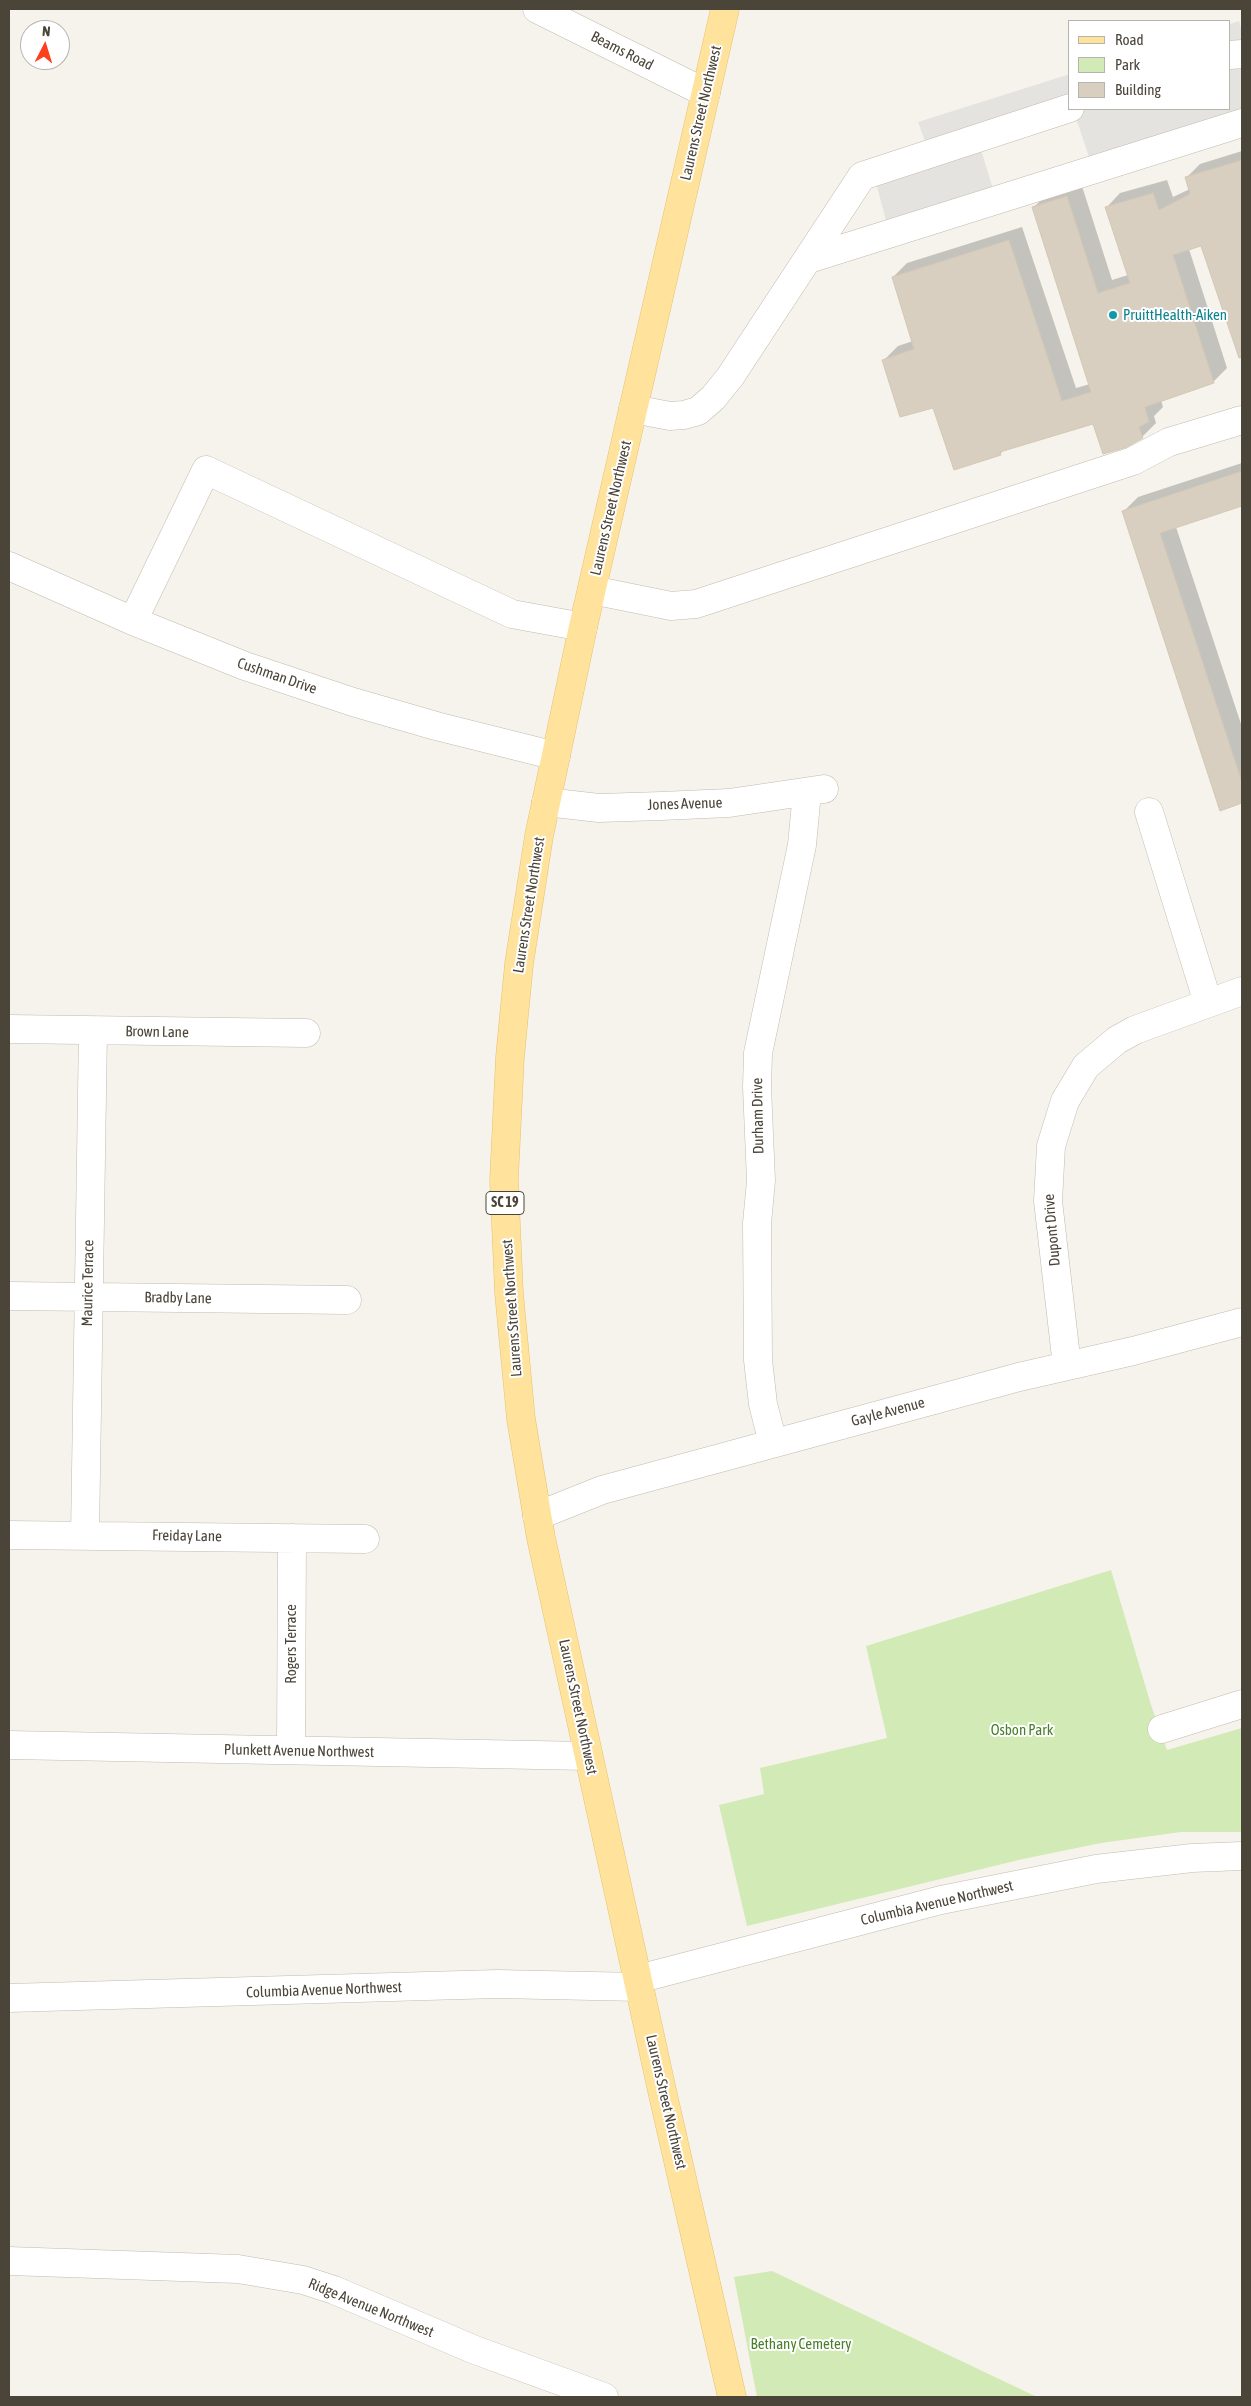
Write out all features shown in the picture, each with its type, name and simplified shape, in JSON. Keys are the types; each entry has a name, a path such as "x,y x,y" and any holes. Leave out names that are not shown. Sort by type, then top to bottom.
{"main road":[{"name":"Laurens Street Northwest","path":"725,9 583,626 546,802 519,964 510,1057 504,1180 509,1293 520,1409 537,1516 588,1756 732,2397"}],"street":[{"name":"Beams Road","path":"537,9 706,93"},
{"path":"633,409 670,416 684,415 698,411 713,398 730,377 862,176 1068,109"},
{"path":"809,259 1242,122"},
{"path":"592,590 671,606 696,604 1134,461 1169,442 1242,420"},
{"path":"133,621 206,470 512,614 583,626"},
{"name":"Cushman Drive","path":"9,566 133,621 245,666 353,702 436,726 556,756"},
{"name":"Jones Avenue","path":"546,802 599,808 729,803 815,790"},
{"name":"Durham Drive","path":"772,1443 763,1404 758,1360 757,1223 761,1181 757,1079 758,1053 769,995 781,952 815,790"},
{"path":"1149,812 1208,1003"},
{"name":"Dupont Drive","path":"1067,1366 1048,1201 1051,1146 1065,1101 1086,1066 1117,1040 1135,1030 1242,991"},
{"name":"Brown Lane","path":"9,1029 306,1033"},
{"name":"Maurice Terrace","path":"85,1535 92,1031"},
{"name":"Bradby Lane","path":"9,1296 347,1300"},
{"name":"Gayle Avenue","path":"537,1516 602,1490 772,1443 1242,1322"},
{"name":"Freiday Lane","path":"9,1535 365,1539"},
{"name":"Rogers Terrace","path":"291,1750 292,1538"},
{"path":"1162,1729 1242,1704"},
{"name":"Plunkett Avenue Northwest","path":"9,1745 588,1756"},
{"name":"Columbia Avenue Northwest","path":"9,1998 497,1984 639,1983 932,1902 1096,1868 1192,1858 1242,1856"},
{"name":"Ridge Avenue Northwest","path":"9,2261 238,2269 303,2280 334,2290 475,2350 604,2397"}],"green space":[{"name":"Osbon Park","path":"1111,1570 1151,1705 1167,1750 1242,1728 1242,1832 1181,1832 1101,1843 1023,1859 747,1926 719,1805 764,1794 760,1768 887,1738 866,1646"},
{"name":"Bethany Cemetery","path":"772,2271 1037,2397 757,2397 734,2277"}],"shaded area":[{"path":"1239,21 1242,32 1242,131 1096,178 1075,115 980,146 1000,212 893,247 870,160 925,141 918,122 1068,75 1068,110 1231,110 1231,24"}],"building":[{"name":"PruittHealth-Aiken","path":"1242,160 1242,357 1239,358 1201,246 1173,255 1214,383 1145,407 1149,422 1139,427 1143,438 1127,447 1103,454 1093,424 1000,452 1001,455 954,470 933,408 900,417 882,360 914,349 892,277 1009,240 1062,401 1091,392 1032,207 1067,196 1098,293 1130,283 1105,207 1153,193 1159,210 1190,194 1185,177"},
{"path":"1242,471 1242,506 1160,533 1242,782 1242,803 1220,811 1122,511"}],"place":[{"name":"PruittHealth-Aiken","path":"1113,315"}]}
